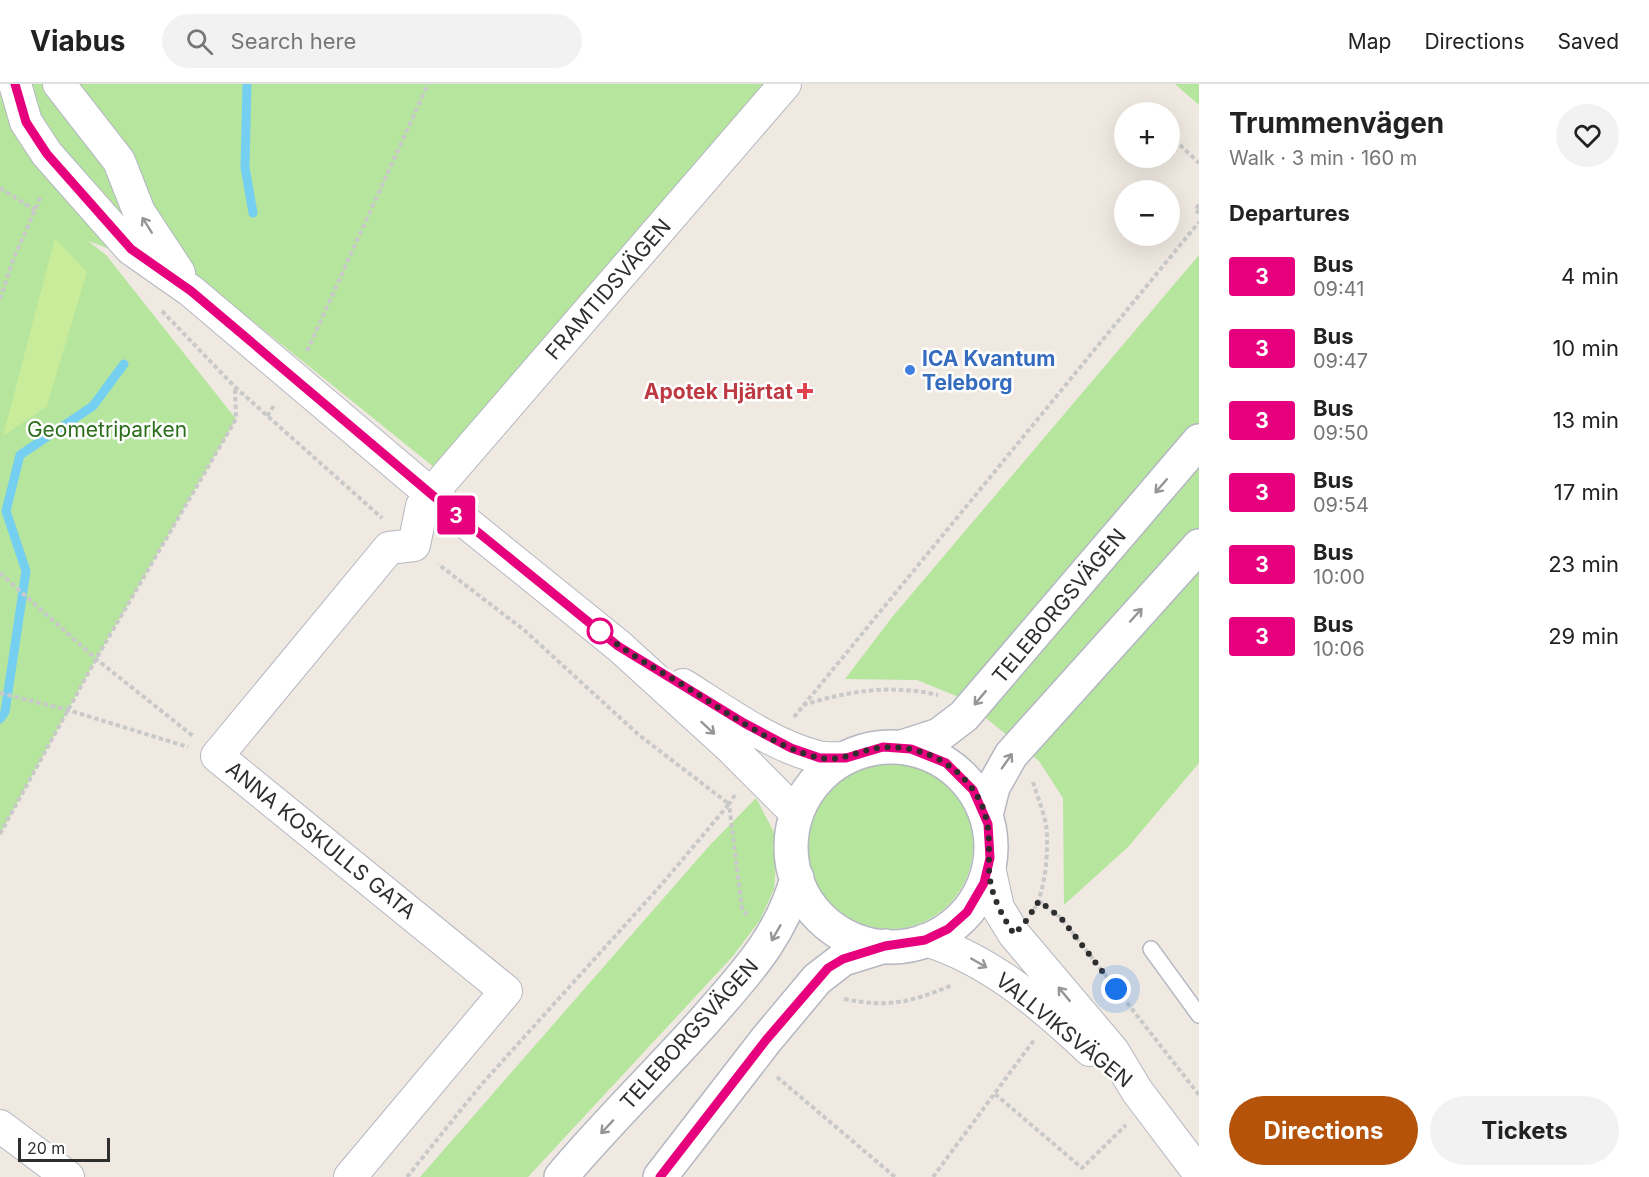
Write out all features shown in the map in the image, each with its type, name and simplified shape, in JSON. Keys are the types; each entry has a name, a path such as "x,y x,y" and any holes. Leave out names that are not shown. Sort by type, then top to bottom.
{"main road":[{"name":"TELEBORGSVÄGEN","path":"902,747 939,735 964,716 1199,441"},
{"path":"986,815 993,787 1011,755 1199,546"},
{"path":"660,1177 766,1040 817,979 843,959 885,946 925,940 948,929 967,912 977,898 989,867 990,841 986,815 973,790 954,769 929,754 902,747 873,748 846,758 816,781 797,814 792,846 797,878 810,904 830,926 856,940 885,946"},
{"name":"TELEBORGSVÄGEN","path":"561,1177 673,1056 770,943 783,920 797,878"}],"street":[{"path":"15,84 26,122 47,154 131,249 191,291 431,494 618,646 797,814"},
{"path":"59,84 119,161 139,212 191,291"},
{"name":"FRAMTIDSVÄGEN","path":"431,494 785,84"},
{"path":"414,545 422,506 431,494"},
{"name":"ANNA KOSKULLS GATA","path":"350,1177 506,991 217,756 389,548 414,545"},
{"path":"618,646 744,723 776,739 820,758 846,758"},
{"name":"VALLVIKSVÄGEN","path":"989,867 998,908 1014,934 1113,1051 1136,1104"},
{"name":"VALLVIKSVÄGEN","path":"925,940 950,947 983,965 1048,1012 1199,1173"},
{"path":"0,1126 68,1177"}],"lane":[{"path":"1151,949 1199,1015"}],"path":[{"path":"267,416 293,378 310,346 428,84"},
{"path":"1180,145 1199,163"},
{"path":"0,188 35,210"},
{"path":"38,189 51,201"},
{"path":"1199,205 1195,210 1199,213"},
{"path":"776,739 1199,222"},
{"path":"161,310 235,387 414,545 524,630 639,735 729,804 742,909 770,943"},
{"path":"0,834 96,659 236,419 235,387"},
{"path":"1,573 96,659 217,756"},
{"path":"803,705 843,693 892,690 937,695 964,716"},
{"path":"0,693 68,710 217,756"},
{"path":"1011,755 1031,776 1046,825 1045,867 1039,901 1024,924 1014,934"},
{"path":"407,1177 481,1085 662,884 729,804 752,770"},
{"path":"1039,901 1061,918 1199,1095"},
{"path":"817,979 836,997 873,1005 910,1002 961,981 983,965"},
{"path":"933,1177 1041,1030"},
{"path":"774,1074 895,1177"},
{"path":"995,1095 1082,1168 1136,1104"}],"green space":[{"name":"Geometriparken","path":"0,84 779,84 435,468 208,285 88,241 106,255 236,419 96,659 0,834"},
{"path":"1175,84 1199,84 1199,105"},
{"path":"55,238 87,272 47,406 3,436"},
{"path":"1199,255 1199,763 1128,847 1064,905 1063,798 1039,761 961,698 917,680 845,679 893,616"},
{"path":"890,763 922,770 936,777 948,788 959,800 966,814 973,846 966,878 959,892 948,904 936,915 922,922 890,929 858,922 844,915 832,904 821,892 814,878 807,846 814,814 821,800 832,788 844,777 858,770"},
{"path":"756,798 778,840 774,889 760,920 733,956 528,1177 420,1177 710,845"}],"waterway":[{"path":"247,84 245,167 253,213"},
{"path":"0,719 5,712 26,571 6,511 20,455 93,406 124,364"}],"bus line":[{"name":"3","path":"15,84 26,122 47,154 131,249 191,291 431,494 618,646 744,723 791,748 820,758 846,758 873,748 883,747 902,747 920,751 946,763 961,775 973,790 986,815 991,849 984,883 967,912 948,929 925,940 910,945 885,946 843,959 828,968 766,1040 660,1177"}],"place":[{"name":"ICA Kvantum Teleborg","path":"910,370"},
{"name":"Apotek Hjärtat","path":"805,391"}],"route":[{"path":"600,631 618,646 744,723 791,748 820,758 846,758 873,748 902,747 929,754 946,763 961,775 973,790 986,815 990,832 989,867 992,889 998,908 1014,934 1024,924 1039,901 1061,918 1116,989"}]}
